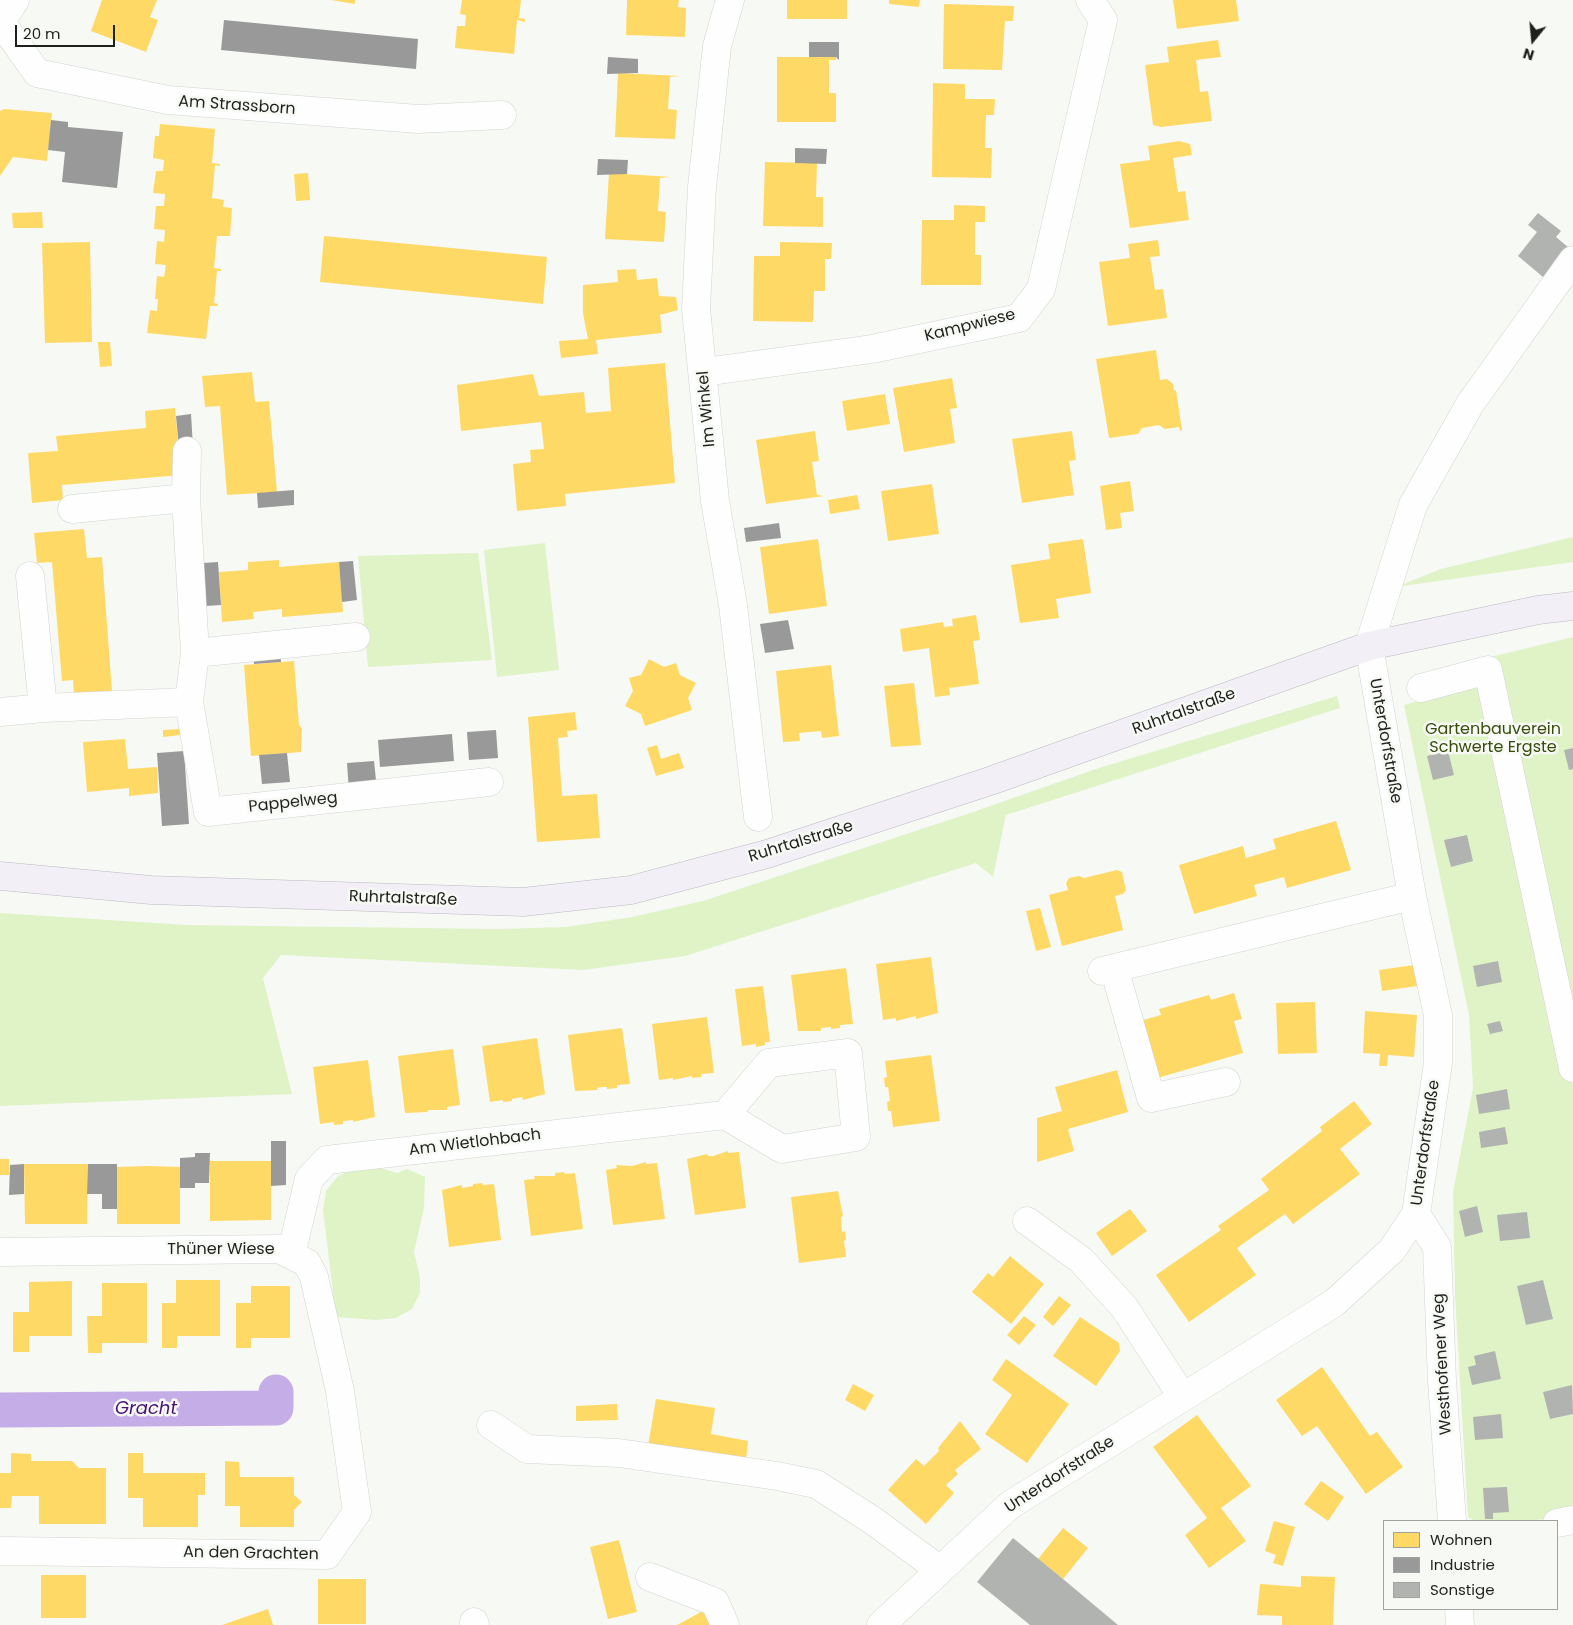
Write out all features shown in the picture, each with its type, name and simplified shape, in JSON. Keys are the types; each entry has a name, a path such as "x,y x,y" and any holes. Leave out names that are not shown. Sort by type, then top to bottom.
{"main road":[{"name":"Ruhrtalstraße","path":"0,876 150,890 523,902 631,890 767,854 972,787 1369,646 1538,610 1573,606"}],"street":[{"name":"Im Winkel","path":"730,0 718,46 702,187 696,309 704,372 715,500 733,605 758,818"},
{"name":"Kampwiese","path":"704,372 872,349 1019,318 1041,289 1101,7"},
{"name":"Am Strassborn","path":"5,15 37,73 168,100 418,118 502,115"},
{"path":"1369,646 1413,505 1470,404 1573,260"},
{"name":"Pappelweg","path":"187,451 186,498 195,653 189,702 208,812 489,782"},
{"path":"72,509 186,498"},
{"path":"30,576 42,708"},
{"path":"195,653 356,637"},
{"name":"Unterdorfstraße","path":"881,1625 1010,1505 1334,1303 1392,1250 1416,1214 1438,1063 1438,1015 1412,896 1369,646"},
{"path":"1421,688 1488,670 1573,1068"},
{"path":"0,712 42,708 189,702"},
{"path":"1226,1082 1151,1098 1108,969 1412,896"},
{"path":"848,1053 856,1137 782,1149 725,1115 769,1063 848,1053"},
{"name":"Am Wietlohbach","path":"291,1255 309,1179 327,1160 725,1115"},
{"name":"Westhofener Weg","path":"1416,1214 1438,1247 1442,1381 1452,1520"},
{"path":"1027,1222 1081,1260 1124,1307 1182,1396"},
{"name":"Thüner Wiese","path":"0,1252 280,1249 307,1263 314,1277 340,1390"},
{"name":"An den Grachten","path":"0,1551 327,1555 357,1512 340,1390"},
{"path":"491,1425 527,1449 619,1453 777,1476 816,1484 872,1520 940,1570"},
{"path":"1558,1523 1573,1520"},
{"path":"650,1577 715,1602 725,1625"},
{"path":"1458,1610 1460,1625"}],"green space":[{"path":"1573,537 1573,562 1396,587 1441,569"},
{"path":"545,543 559,670 497,677 484,550"},
{"path":"478,553 492,660 368,667 358,556"},
{"name":"Gartenbauverein Schwerte Ergste","path":"1573,637 1573,1516 1535,1520 1473,1520 1468,1517 1455,1296 1453,1192 1473,1088 1469,1015 1404,705 1424,699 1416,675"},
{"path":"1337,696 1340,708 1006,815 993,877 976,863 685,956 583,970 281,955 263,978 292,1094 0,1106 0,913 187,925 499,929 566,927 632,917 703,901 973,812 1099,768"},
{"path":"380,1168 397,1173 407,1169 425,1177 424,1208 414,1252 420,1278 420,1293 412,1309 396,1318 376,1320 336,1317 323,1210 326,1191 338,1176 354,1169"}],"building: Wohnen":[{"path":"102,0 157,0 150,17 158,20 146,52 91,31"},
{"path":"331,0 355,0 355,4"},
{"path":"462,0 521,0 519,18 525,19 525,22 517,20 514,54 455,48 457,26 465,26 466,15 460,14"},
{"path":"627,0 679,0 678,7 686,8 685,37 626,35"},
{"path":"787,0 847,0 847,19 787,19"},
{"path":"889,0 920,0 919,7 889,4"},
{"path":"1173,0 1236,0 1239,21 1177,29"},
{"path":"944,4 1014,6 1013,21 1005,21 1002,70 943,69"},
{"path":"1218,40 1221,57 1196,60 1200,92 1208,91 1212,121 1161,127 1153,125 1145,65 1169,62 1167,47"},
{"path":"777,57 836,57 836,60 829,60 829,93 836,93 836,122 777,122"},
{"path":"618,73 680,76 670,77 668,109 677,110 675,139 615,137"},
{"path":"933,83 965,84 965,99 995,99 994,115 986,115 985,148 992,148 991,178 932,177"},
{"path":"4,109 52,113 47,161 13,157 0,176 0,111"},
{"path":"160,124 215,129 212,163 220,164 220,166 215,165 212,198 224,200 223,207 232,208 230,236 217,236 214,268 221,269 221,271 217,271 214,303 218,304 218,306 210,306 206,339 147,333 150,310 157,311 158,299 155,299 157,276 164,277 166,265 155,264 157,241 164,242 165,230 154,229 156,206 164,206 165,194 153,193 156,171 163,171 164,160 153,158 155,136 159,136"},
{"path":"1179,141 1190,144 1192,155 1173,158 1178,192 1185,191 1189,220 1130,228 1120,164 1150,160 1148,146"},
{"path":"765,162 817,163 816,197 823,197 823,227 763,226"},
{"path":"308,173 310,200 296,201 294,174"},
{"path":"609,173 671,177 660,178 658,211 666,212 664,242 605,239"},
{"path":"954,205 985,206 985,222 975,222 975,255 981,255 981,285 921,285 922,220 954,220"},
{"path":"42,212 43,228 13,228 12,213"},
{"path":"324,236 547,257 543,304 320,282"},
{"path":"1158,240 1160,256 1150,257 1155,290 1163,289 1167,318 1108,326 1099,262 1130,258 1128,244"},
{"path":"90,242 92,342 45,343 42,243"},
{"path":"780,242 832,243 831,259 825,259 825,291 814,291 813,322 753,321 754,256 780,256"},
{"path":"636,269 637,280 657,278 659,296 676,297 678,310 660,315 662,333 596,340 598,354 561,358 559,341 588,339 583,313 583,285 618,282 617,270"},
{"path":"98,342 110,342 112,366 100,367"},
{"path":"1156,350 1160,380 1167,379 1173,384 1174,391 1176,390 1182,430 1180,431 1179,427 1165,429 1159,425 1142,428 1138,434 1109,438 1096,359"},
{"path":"665,363 675,483 565,494 566,506 517,511 513,464 531,462 530,450 544,449 541,422 461,431 457,385 533,374 539,396 584,392 586,413 611,411 608,368"},
{"path":"252,372 255,402 269,401 277,492 227,495 220,406 205,407 202,376"},
{"path":"952,378 957,408 950,409 955,443 904,452 893,388"},
{"path":"885,394 890,424 847,431 842,401"},
{"path":"175,408 181,475 62,485 63,500 32,503 28,453 58,451 56,436 146,428 145,411"},
{"path":"815,431 819,461 812,462 817,495 824,496 766,504 756,440"},
{"path":"1072,431 1076,460 1069,461 1074,495 1022,503 1012,439"},
{"path":"1130,481 1134,511 1120,513 1122,528 1106,530 1100,486"},
{"path":"932,484 939,534 888,541 881,491"},
{"path":"857,495 860,509 830,514 828,500"},
{"path":"84,529 87,558 102,557 112,692 74,695 73,680 62,681 52,562 37,563 34,533"},
{"path":"818,539 827,606 769,614 760,547"},
{"path":"1083,539 1091,593 1056,599 1059,618 1020,623 1011,565 1050,559 1048,544"},
{"path":"279,560 279,567 339,562 343,612 282,617 282,609 253,612 254,619 222,622 219,572 248,570 248,562"},
{"path":"976,615 980,640 973,641 979,684 949,688 950,695 935,697 929,648 903,652 900,629 943,622 944,627 953,626 952,619"},
{"path":"649,659 664,667 676,663 680,675 696,683 688,698 692,710 645,726 641,714 625,706 633,691 629,678 641,675"},
{"path":"294,661 299,725 302,728 301,752 251,756 244,665"},
{"path":"831,665 839,736 822,738 821,731 799,733 800,741 783,742 776,671"},
{"path":"914,683 921,745 891,747 884,686"},
{"path":"575,712 577,730 567,731 568,737 558,738 562,796 597,794 600,838 537,842 528,717"},
{"path":"180,729 180,735 163,737 163,730"},
{"path":"125,739 128,769 157,767 158,793 129,796 129,788 87,792 83,742"},
{"path":"657,745 661,759 679,753 684,768 656,776 647,748"},
{"path":"1336,821 1351,870 1287,888 1284,877 1254,885 1257,896 1194,914 1179,865 1243,846 1246,858 1276,849 1273,839"},
{"path":"1117,870 1122,872 1126,890 1123,894 1115,896 1123,930 1062,946 1049,895 1068,890 1066,883 1069,878 1079,876 1084,878"},
{"path":"1040,908 1051,947 1036,951 1026,911"},
{"path":"931,957 938,1013 916,1019 916,1016 896,1021 896,1018 883,1020 876,964"},
{"path":"1414,965 1417,986 1382,991 1379,970"},
{"path":"846,968 853,1024 840,1025 840,1028 821,1028 821,1031 798,1031 791,975"},
{"path":"763,986 770,1042 765,1042 765,1045 756,1047 756,1044 742,1046 735,989"},
{"path":"1234,993 1242,1019 1234,1021 1243,1053 1154,1079 1140,1021 1161,1015 1159,1009 1209,995 1211,1000"},
{"path":"1315,1002 1317,1053 1278,1054 1276,1003"},
{"path":"1365,1011 1417,1015 1414,1057 1388,1055 1387,1066 1379,1066 1380,1054 1363,1053"},
{"path":"707,1017 714,1073 701,1074 702,1077 692,1078 692,1076 673,1080 673,1078 659,1080 652,1024"},
{"path":"622,1028 630,1084 617,1085 617,1088 607,1089 607,1087 602,1087 597,1088 598,1090 575,1091 568,1035"},
{"path":"537,1038 545,1094 523,1100 522,1097 512,1099 512,1101 490,1102 482,1046"},
{"path":"453,1049 460,1105 447,1107 447,1110 405,1113 398,1056"},
{"path":"931,1055 940,1121 893,1127 891,1111 888,1111 887,1102 890,1101 888,1087 885,1087 884,1078 887,1077 885,1061"},
{"path":"368,1060 375,1117 353,1122 353,1120 343,1121 343,1124 334,1125 334,1122 320,1124 313,1067"},
{"path":"1117,1070 1128,1112 1068,1129 1074,1151 1037,1162 1037,1118 1062,1111 1055,1087"},
{"path":"1354,1101 1372,1124 1340,1149 1360,1174 1293,1224 1285,1214 1237,1248 1256,1275 1189,1322 1156,1275 1221,1230 1218,1226 1269,1190 1261,1179 1322,1131 1320,1127"},
{"path":"728,1151 728,1153 739,1152 746,1208 695,1215 687,1159 707,1154 708,1156 713,1156"},
{"path":"0,1159 9,1159 9,1175 0,1175"},
{"path":"210,1161 271,1161 271,1220 210,1221"},
{"path":"646,1162 646,1164 657,1163 665,1219 613,1225 606,1170 617,1168 616,1165 632,1166"},
{"path":"24,1164 88,1164 87,1224 25,1224"},
{"path":"117,1167 180,1167 180,1224 117,1224"},
{"path":"564,1172 565,1174 575,1173 583,1229 531,1236 524,1180 535,1179 534,1176 555,1176 555,1173"},
{"path":"482,1183 483,1185 494,1184 501,1240 449,1247 442,1190"},
{"path":"838,1191 843,1216 841,1217 842,1232 845,1231 846,1257 799,1263 791,1197"},
{"path":"1130,1209 1147,1231 1112,1256 1096,1233"},
{"path":"1010,1256 1044,1284 1011,1324 972,1292 988,1273 993,1277"},
{"path":"176,1280 220,1280 220,1336 177,1336 177,1348 162,1348 162,1303 176,1303"},
{"path":"72,1281 72,1336 29,1336 29,1352 13,1352 13,1312 29,1312 29,1282"},
{"path":"102,1283 147,1283 147,1343 102,1343 102,1353 88,1353 87,1316 102,1316"},
{"path":"251,1286 290,1286 290,1338 251,1338 251,1348 236,1348 236,1303 251,1303"},
{"path":"1059,1296 1071,1305 1053,1326 1043,1317"},
{"path":"1024,1316 1036,1325 1019,1345 1007,1335"},
{"path":"1080,1317 1119,1343 1120,1351 1096,1386 1053,1356"},
{"path":"1006,1359 1069,1404 1027,1463 985,1434 1012,1395 992,1380"},
{"path":"1322,1367 1370,1436 1377,1432 1403,1467 1366,1494 1317,1426 1302,1436 1276,1400"},
{"path":"853,1384 874,1395 865,1411 845,1400"},
{"path":"656,1399 715,1408 711,1434 748,1441 746,1460 708,1454 709,1450 707,1455 648,1446"},
{"path":"617,1404 618,1420 576,1421 576,1406"},
{"path":"1197,1415 1251,1486 1221,1508 1246,1541 1209,1568 1185,1535 1207,1518 1153,1447"},
{"path":"960,1421 981,1449 955,1470 958,1474 946,1485 954,1493 926,1524 888,1490 916,1459 924,1466 939,1451 938,1448"},
{"path":"11,1453 31,1454 31,1461 72,1461 79,1468 106,1468 106,1524 39,1524 39,1496 12,1496 11,1508 0,1508 0,1473 11,1473"},
{"path":"128,1453 143,1453 143,1473 205,1473 205,1495 198,1495 198,1527 143,1527 143,1498 128,1498"},
{"path":"225,1461 239,1462 240,1477 294,1477 294,1495 302,1502 294,1510 294,1527 240,1527 240,1506 225,1506"},
{"path":"1321,1481 1344,1497 1328,1521 1304,1504"},
{"path":"1274,1521 1295,1527 1283,1566 1273,1563 1276,1555 1265,1551"},
{"path":"1063,1528 1088,1548 1063,1579 1038,1559"},
{"path":"619,1540 637,1612 608,1619 590,1547"},
{"path":"41,1575 86,1575 86,1618 41,1618"},
{"path":"1301,1576 1335,1577 1333,1625 1282,1625 1282,1616 1257,1615 1260,1584 1301,1587"},
{"path":"318,1579 366,1579 366,1624 318,1624"},
{"path":"268,1609 273,1625 222,1625"},
{"path":"703,1611 710,1625 677,1625"}],"building: Industrie":[{"path":"224,20 418,39 416,69 221,50"},
{"path":"809,42 839,42 839,60 836,57 809,57"},
{"path":"608,57 638,59 638,73 607,74"},
{"path":"51,120 68,122 68,127 123,132 117,188 62,182 65,152 48,150"},
{"path":"795,148 827,149 826,164 795,163"},
{"path":"598,159 628,160 627,174 597,175"},
{"path":"191,414 193,447 179,448 176,416"},
{"path":"294,490 294,505 258,508 257,493"},
{"path":"779,523 781,538 746,542 744,528"},
{"path":"353,561 357,600 342,602 339,562"},
{"path":"218,562 221,605 206,606 203,563"},
{"path":"788,620 794,649 765,653 760,624"},
{"path":"280,647 281,662 254,664 253,649"},
{"path":"496,730 498,758 469,760 467,732"},
{"path":"452,734 454,761 380,767 378,740"},
{"path":"184,751 189,824 162,826 157,753"},
{"path":"287,753 290,782 262,784 259,755"},
{"path":"374,761 377,790 349,792 347,763"},
{"path":"271,1141 286,1141 286,1185 271,1186"},
{"path":"195,1153 210,1153 209,1183 195,1183 195,1188 180,1188 180,1158 195,1157"},
{"path":"24,1164 24,1194 9,1195 10,1165"},
{"path":"88,1164 117,1164 117,1209 102,1209 102,1194 87,1194"}],"building: Sonstige":[{"path":"1538,213 1561,231 1556,237 1568,247 1543,277 1518,256 1537,232 1528,225"},
{"path":"1573,748 1573,769 1569,770 1564,750"},
{"path":"1448,751 1454,775 1433,780 1427,756"},
{"path":"1467,835 1473,861 1451,867 1444,840"},
{"path":"1498,961 1502,982 1477,987 1473,966"},
{"path":"1500,1021 1503,1031 1490,1034 1487,1024"},
{"path":"1507,1089 1510,1109 1479,1114 1476,1095"},
{"path":"1505,1127 1508,1144 1481,1148 1479,1132"},
{"path":"1477,1206 1483,1232 1465,1237 1459,1211"},
{"path":"1527,1212 1530,1238 1500,1241 1497,1215"},
{"path":"1543,1280 1553,1319 1526,1325 1517,1286"},
{"path":"1495,1351 1501,1379 1472,1385 1468,1367 1476,1365 1474,1356"},
{"path":"1572,1385 1573,1414 1550,1419 1543,1392"},
{"path":"1501,1414 1503,1438 1475,1440 1473,1417"},
{"path":"1507,1487 1509,1512 1493,1513 1493,1519 1485,1519 1483,1488"},
{"path":"1013,1538 1118,1625 1030,1625 977,1582"}],"waterway":[{"name":"Gracht","path":"0,1410 276,1408 276,1392"}]}
